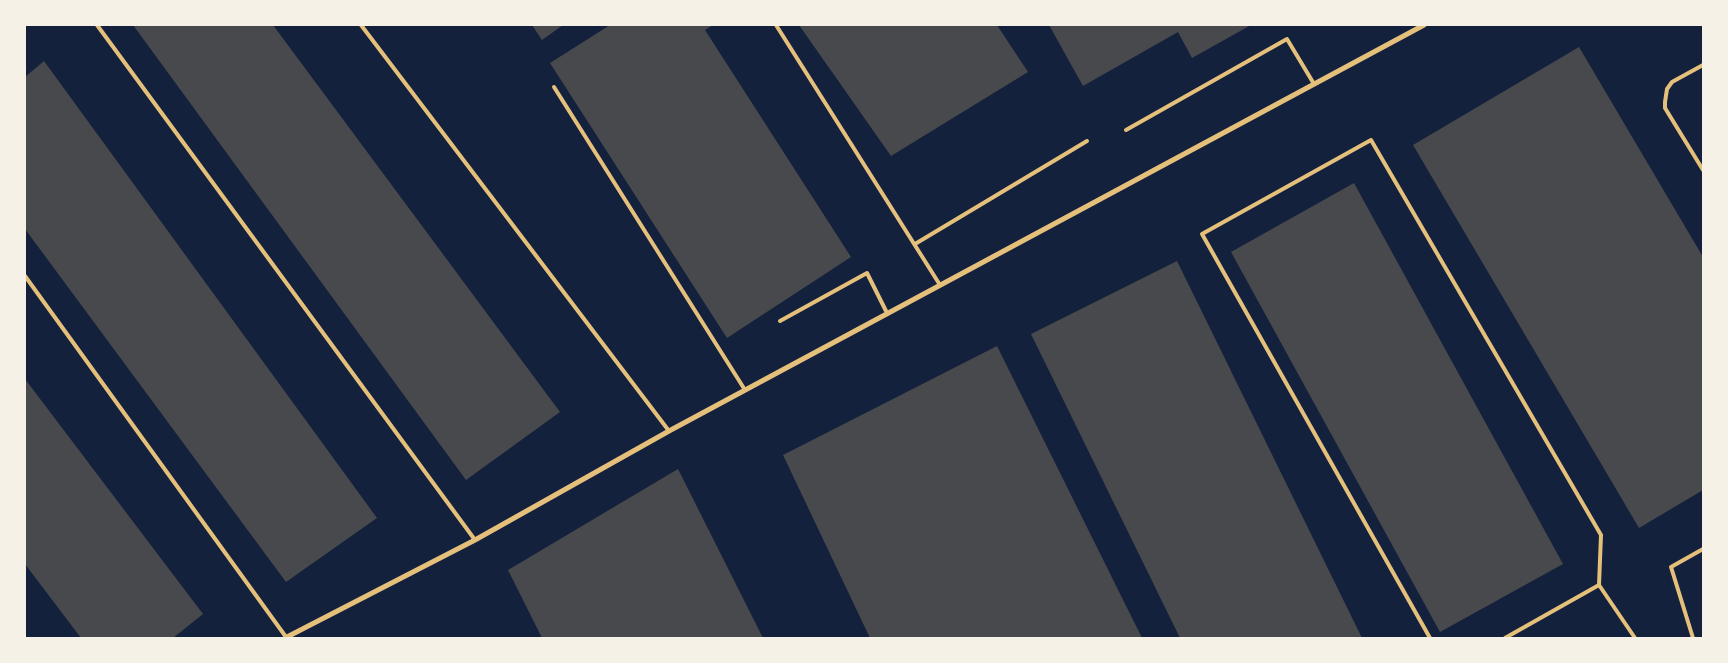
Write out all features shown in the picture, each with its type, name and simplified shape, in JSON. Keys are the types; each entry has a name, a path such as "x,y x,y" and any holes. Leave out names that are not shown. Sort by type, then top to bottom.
{"street":[{"path":"286,638 476,540 745,390 1424,25"}],"lane":[{"path":"97,25 476,540"},
{"path":"361,25 670,431"},
{"path":"776,25 940,285"},
{"path":"1126,130 1287,39 1314,84"},
{"path":"1703,66 1672,82 1664,102 1665,108 1703,170"},
{"path":"554,87 745,390"},
{"path":"1430,638 1202,234 1371,140 1601,535 1598,585 1635,638"},
{"path":"914,244 1087,141"},
{"path":"780,321 867,273 887,314"},
{"path":"25,276 286,638"},
{"path":"1694,638 1671,567 1703,549"},
{"path":"1505,638 1598,585"}],"building":[{"path":"133,25 273,25 560,412 466,480"},
{"path":"532,25 563,25 542,40"},
{"path":"610,25 713,25 705,30 851,257 727,338 550,63"},
{"path":"799,25 997,25 1028,72 891,156"},
{"path":"1049,25 1251,25 1192,58 1178,32 1083,86"},
{"path":"1579,47 1703,257 1703,490 1639,528 1413,145"},
{"path":"44,61 377,518 286,582 25,229 25,77"},
{"path":"1354,183 1563,564 1440,632 1231,252"},
{"path":"1177,261 1362,638 1180,638 1031,334"},
{"path":"997,346 1142,638 870,638 783,455"},
{"path":"25,379 203,614 173,638 81,638 25,564"},
{"path":"678,469 763,638 542,638 508,570"}]}
